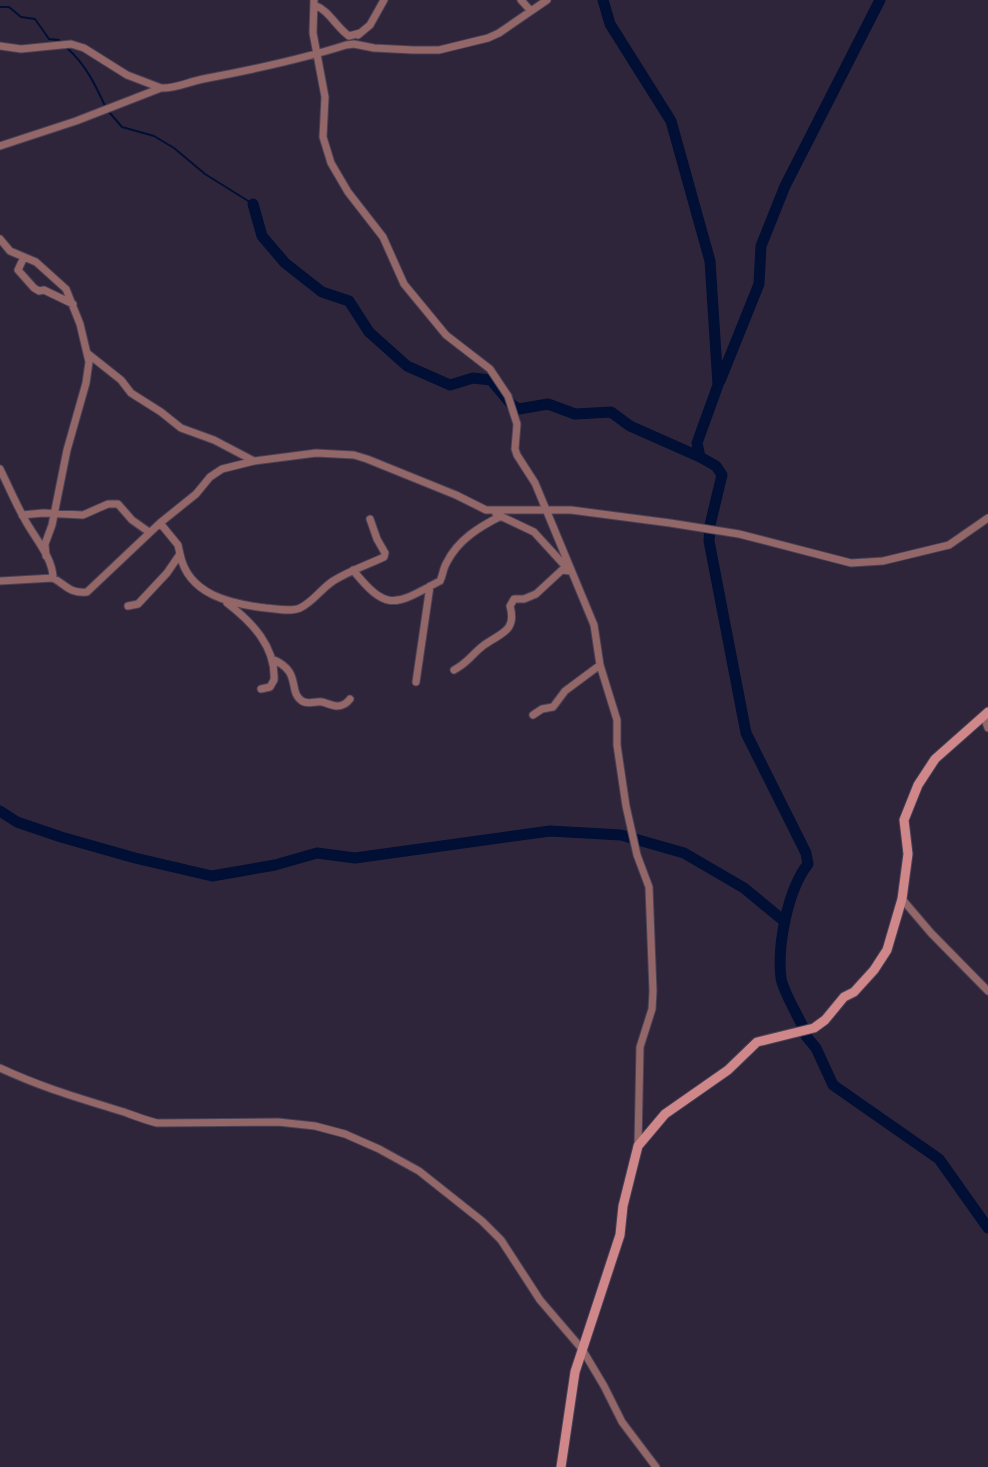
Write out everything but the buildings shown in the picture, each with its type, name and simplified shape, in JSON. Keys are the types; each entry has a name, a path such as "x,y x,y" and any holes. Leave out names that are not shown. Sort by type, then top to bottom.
{"street":[{"path":"346,45 370,24 384,0"},
{"path":"521,0 530,10"},
{"path":"0,146 76,121 161,88 256,70 346,45 354,44 397,50 439,50 488,38 500,33 530,10 547,0"},
{"path":"314,2 322,8 340,30 349,36 360,33"},
{"path":"314,2 313,33 325,97 323,137 338,177 383,237 399,275 413,297 446,335 481,361 498,381 514,412 517,424 515,449 517,455 532,476 547,508 570,571 594,625 600,665 617,720 617,745 626,806 638,855 649,887 653,991 652,1009 640,1047 638,1146 623,1206 620,1236 582,1349 571,1392 561,1467"},
{"path":"0,46 21,49 78,45 112,68 161,88"},
{"path":"0,239 10,251 36,262 66,288 74,304 89,372 67,450 55,513 46,544 46,556"},
{"path":"24,257 18,270 34,288 39,291 44,290 74,304"},
{"path":"86,353 121,380 131,393 182,428 245,454 254,461"},
{"path":"0,581 53,578 67,589 77,593 87,592 149,532 196,494 217,472 235,464 316,453 354,455 444,489 534,532 570,571"},
{"path":"0,469 22,515 46,556 53,571 53,578"},
{"path":"22,515 55,513 83,515 108,504 118,504 132,520 149,532"},
{"path":"486,510 547,508 670,523 720,531 851,563 867,563 949,545 988,518"},
{"path":"353,570 376,594 386,601 395,603 440,581 449,558 466,537 474,530 501,516"},
{"path":"223,600 243,606 284,610 300,608 333,581 384,557 385,553 377,539 370,518"},
{"path":"160,523 178,545 187,572 197,585 223,600 251,623 262,637 272,659 274,680 270,687 261,688"},
{"path":"128,606 138,604 167,573 180,554"},
{"path":"454,670 468,662 486,643 501,636 510,626 513,620 511,603 514,599 524,599 536,594 562,570 570,571"},
{"path":"416,682 430,586"},
{"path":"272,659 285,664 291,672 298,695 307,703 320,702 337,706 346,704 350,699"},
{"path":"534,715 542,709 553,707 565,691 600,665"},
{"path":"638,1146 665,1114 728,1070 757,1042 809,1031 825,1020 844,997 866,980 883,958 902,899 908,854 904,820 915,792 935,759 986,714"},
{"path":"986,714 988,728"},
{"path":"902,899 931,933 988,991"},
{"path":"0,1068 54,1092 157,1123 278,1122 315,1126 345,1134 387,1152 419,1172 493,1231 510,1251 540,1300 582,1349 604,1386 622,1422 656,1467"}],"waterway":[{"path":"603,0 610,24 671,121 710,261 718,385 697,443 700,457 716,466 722,475 710,525 709,541 746,733 806,853 808,864 801,875 790,902 783,934 780,965 784,989 803,1027"},
{"path":"720,381 759,284 761,246 785,186 880,0"},
{"path":"0,7 9,7 21,17 35,19 49,39 59,40 62,43"},
{"path":"67,48 85,68 106,108"},
{"path":"109,112 122,127 154,136 174,148 205,174 253,204"},
{"path":"253,204 262,236 285,263 322,292 349,301 369,332 407,366 450,385 473,378 491,380 512,405 519,409 548,404 575,414 611,412 630,426 700,457"},
{"path":"0,811 17,822 61,837 135,858 212,876 275,865 317,853 355,858 550,831 621,835 684,853 744,888 784,921"},
{"path":"806,1036 816,1048 833,1085 939,1159 988,1228"}]}
